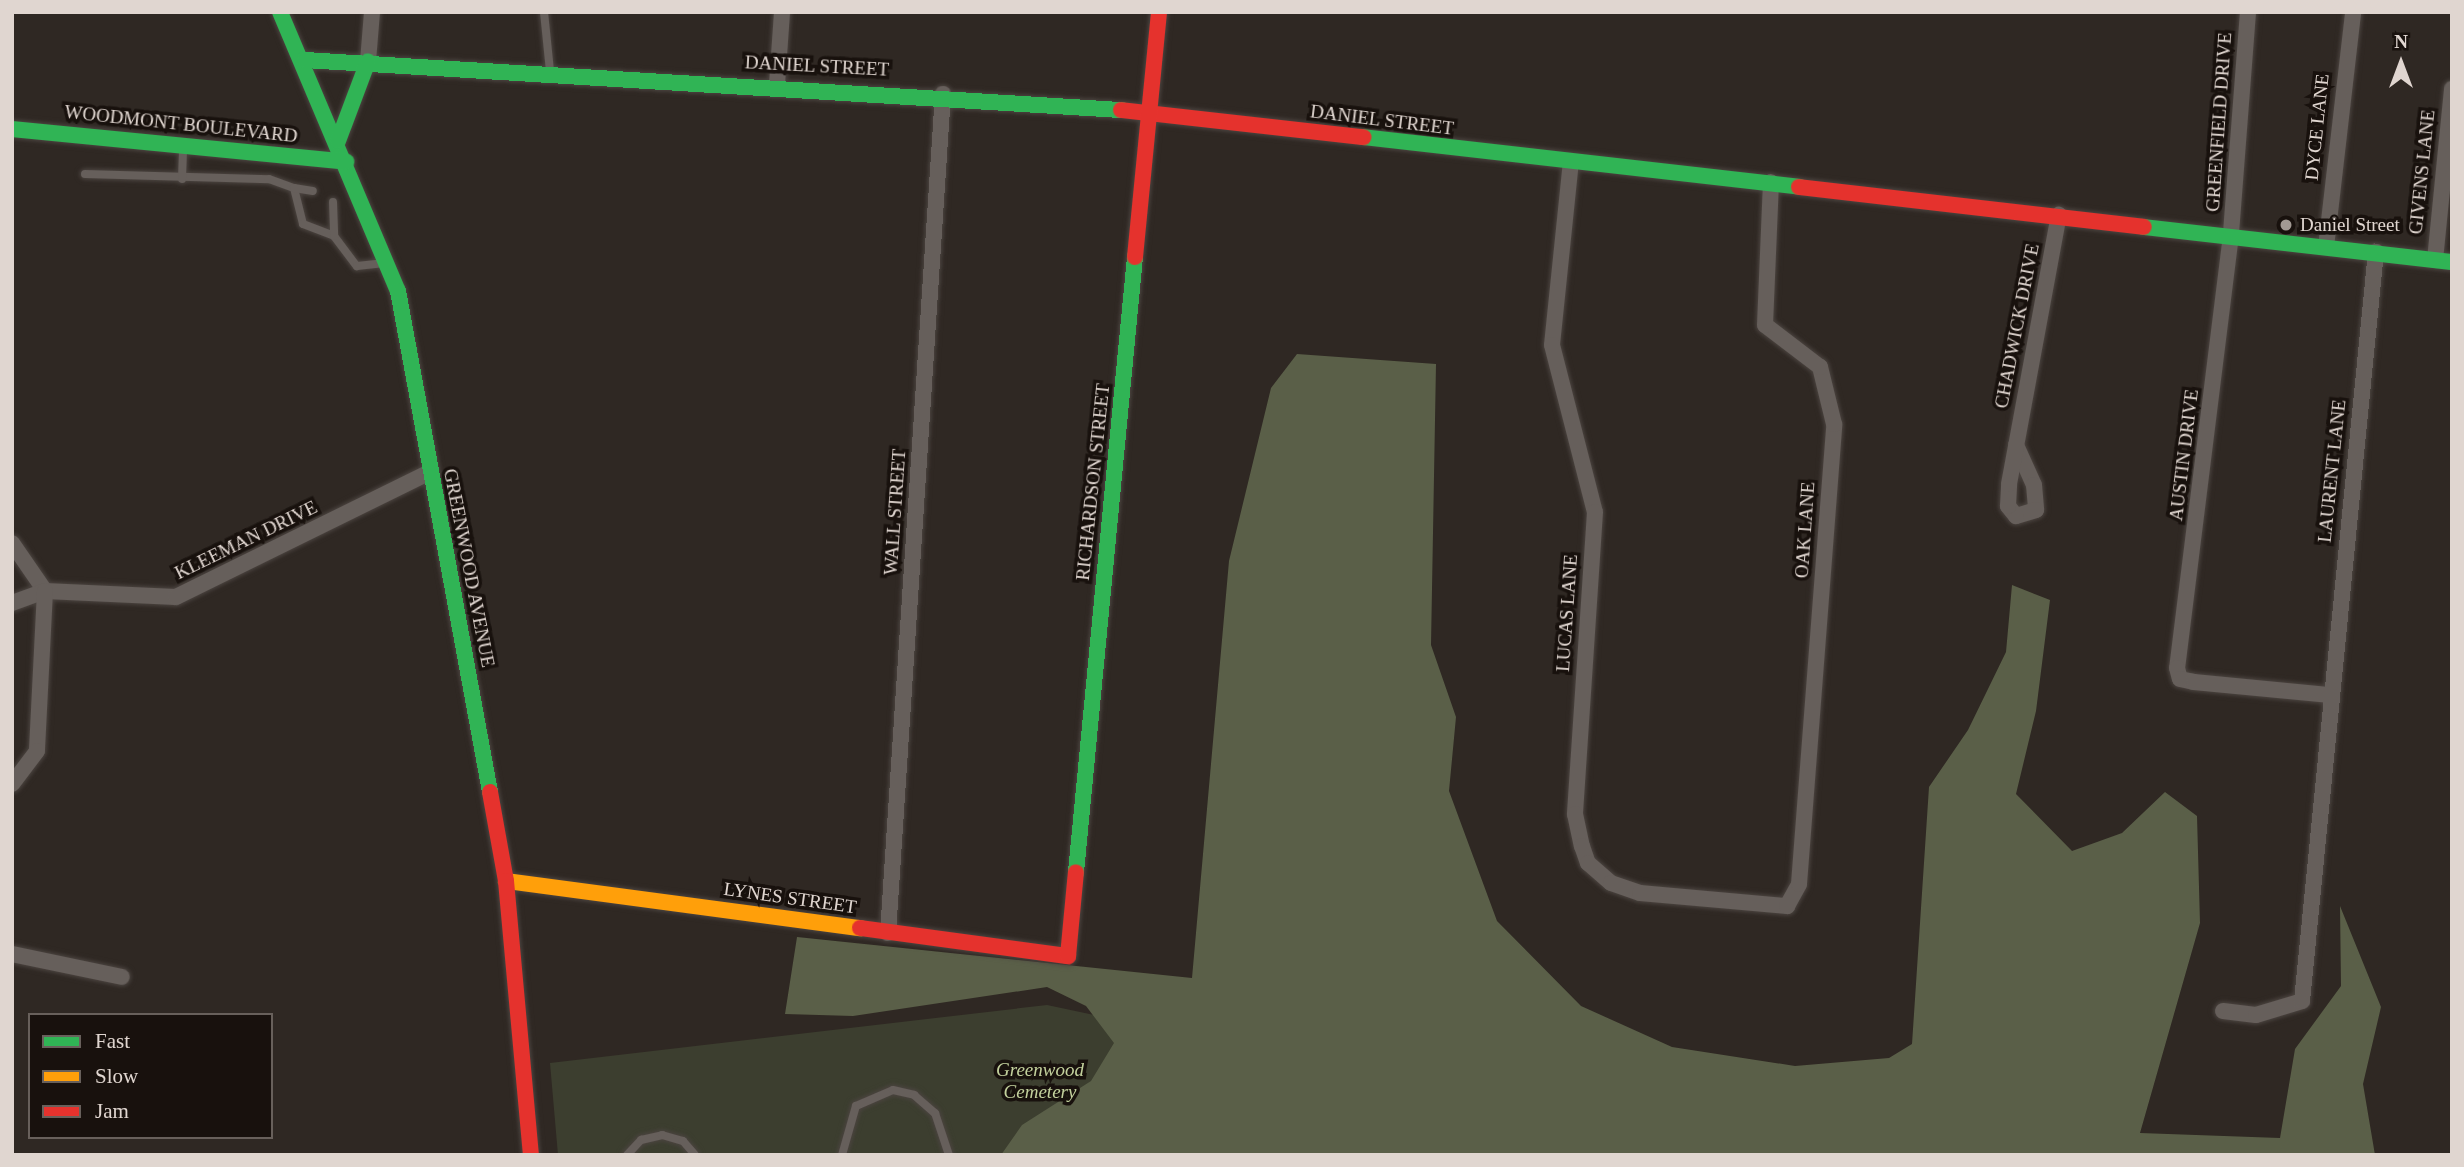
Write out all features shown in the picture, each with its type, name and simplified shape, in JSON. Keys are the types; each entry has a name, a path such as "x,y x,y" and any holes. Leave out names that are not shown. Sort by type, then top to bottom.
{"street":[{"name":"GREENWOOD AVENUE","path":"280,12 305,60 398,291 506,881 531,1155"},
{"path":"338,141 368,61 372,12"},
{"path":"777,84 782,12"},
{"name":"RICHARDSON STREET","path":"1068,957 1160,12"},
{"name":"GREENFIELD DRIVE","path":"2231,235 2248,12"},
{"name":"DYCE LANE","path":"2326,247 2353,12"},
{"name":"DANIEL STREET","path":"305,60 368,61 943,93 1150,112 2452,262"},
{"name":"GIVENS LANE","path":"2435,260 2452,89"},
{"name":"WALL STREET","path":"888,933 943,93"},
{"name":"WOODMONT BOULEVARD","path":"12,129 346,162"},
{"name":"LUCAS LANE","path":"1570,161 1552,345 1595,512 1575,814 1581,846 1588,863 1611,883 1640,893 1787,906"},
{"name":"OAK LANE","path":"1771,182 1765,325 1820,367 1834,424 1799,884 1787,906"},
{"name":"CHADWICK DRIVE","path":"2016,445 2059,215"},
{"name":"AUSTIN DRIVE","path":"2231,235 2178,656 2180,679 2330,695"},
{"name":"LAURENT LANE","path":"2223,1011 2256,1015 2302,1000 2330,695 2376,252"},
{"name":"KLEEMAN DRIVE","path":"45,592 176,597 430,472"},
{"path":"12,542 45,592 37,751 12,784"},
{"path":"12,603 45,592"},
{"name":"LYNES STREET","path":"506,881 1068,957"},
{"path":"12,954 122,977"}],"lane":[{"path":"544,12 550,71"},
{"path":"182,179 183,145"},
{"path":"85,174 182,179 270,179 294,188 313,191"},
{"path":"294,188 303,223 334,236 357,266 386,263"},
{"path":"333,202 334,236"},
{"path":"842,1155 856,1106 893,1090 914,1095 935,1113 949,1155"},
{"path":"627,1155 641,1140 662,1135 683,1141 695,1155"}],"green space":[{"path":"1297,354 1436,364 1431,645 1456,717 1449,791 1497,921 1581,1006 1672,1047 1795,1066 1889,1058 1912,1044 1929,787 1968,730 2006,652 2012,585 2050,600 2036,711 2016,794 2072,851 2122,833 2165,792 2197,816 2200,923 2140,1133 2280,1138 2295,1049 2341,986 2340,906 2381,1007 2363,1084 2375,1155 1001,1155 1022,1125 1091,1081 1114,1043 1086,1006 1047,987 853,1016 785,1014 797,937 1192,978 1229,561 1271,388"},
{"name":"Greenwood Cemetery","path":"1047,1005 1754,1155 558,1155 550,1063"}],"traffic: fast":[{"path":"280,12 398,291 490,792"},
{"path":"305,60 1121,110"},
{"path":"338,141 368,61"},
{"path":"12,129 346,162"},
{"path":"1363,137 1799,187"},
{"path":"2144,227 2452,262"},
{"path":"1076,872 1135,257"}],"traffic: slow":[{"path":"506,881 860,928"}],"traffic: jam":[{"path":"1135,257 1159,12"},
{"path":"1121,110 1363,137"},
{"path":"1799,187 2144,227"},
{"path":"490,792 506,881 531,1155"},
{"path":"860,928 1068,956 1076,872"}],"place":[{"name":"Daniel Street","path":"2286,225"}]}
